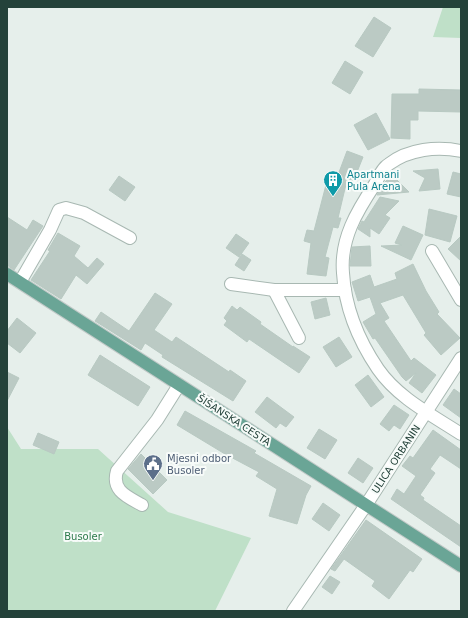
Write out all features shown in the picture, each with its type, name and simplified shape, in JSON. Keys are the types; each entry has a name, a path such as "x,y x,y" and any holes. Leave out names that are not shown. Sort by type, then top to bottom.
{"main road":[{"name":"ŠIŠANSKA CESTA","path":"7,274 461,566"}],"street":[{"path":"461,151 434,148 420,151 396,160 385,167 354,219 346,237 342,272 350,311 367,350 378,369 402,394 426,412 461,434"},
{"path":"20,282 50,230 59,210 66,208 84,213 130,238"},
{"path":"432,250 461,300"},
{"path":"231,284 274,290 345,290"},
{"path":"274,290 299,338"},
{"name":"ULICA ORBANIN","path":"293,611 366,506 461,358"},
{"path":"142,505 124,495 117,487 114,479 117,471 157,420 179,385"}],"green space":[{"path":"443,7 461,7 461,38 433,37"},
{"name":"Busoler","path":"7,427 21,449 98,449 168,512 251,538 215,611 7,611"}],"building":[{"path":"374,17 391,28 373,57 355,46"},
{"path":"345,61 363,72 350,94 332,83"},
{"path":"419,89 461,90 461,112 418,111 418,120 410,120 410,139 391,138 392,94 419,94"},
{"path":"376,113 390,139 368,150 354,125"},
{"path":"347,151 363,157 353,182 347,180 338,218 341,218 338,228 333,227 325,257 329,258 326,276 307,274 311,243 304,241 307,230 314,231 327,181 335,183"},
{"path":"438,169 440,189 419,191 425,178 413,171"},
{"path":"453,172 461,174 461,197 447,194"},
{"path":"392,175 409,192 377,195 384,183"},
{"path":"119,176 135,187 125,201 109,190"},
{"path":"380,197 399,201 385,215 390,218 379,234 370,228 370,237 358,229 362,221 364,222"},
{"path":"429,209 457,216 450,242 425,235"},
{"path":"7,217 27,230 33,220 43,226 14,270 7,265"},
{"path":"403,226 423,235 411,260 381,246 402,245 395,243"},
{"path":"58,233 80,246 74,256 88,268 97,258 104,264 87,284 76,275 61,299 31,280 50,251 48,250"},
{"path":"236,234 249,243 239,257 226,248"},
{"path":"461,236 461,261 448,249"},
{"path":"370,246 371,266 350,266 352,247"},
{"path":"242,254 251,260 244,271 235,265"},
{"path":"413,264 426,291 439,312 437,314 460,338 441,355 424,335 426,333 403,295 380,303 389,318 384,321 411,361 414,358 436,375 422,393 409,383 416,373 406,381 375,338 373,339 363,322 376,314 370,297 358,301 352,282 370,275 374,287 397,279 395,273"},
{"path":"155,293 172,304 154,330 172,342 176,337 229,372 230,370 246,381 233,401 162,357 163,355 145,343 141,350 95,321 101,312 129,331"},
{"path":"326,298 330,315 315,319 311,302"},
{"path":"232,306 237,310 240,307 261,322 260,324 310,357 299,373 249,339 247,342 224,325 227,321 224,318"},
{"path":"17,318 36,333 20,353 7,343 7,331"},
{"path":"339,337 352,357 336,367 323,347"},
{"path":"100,355 150,387 138,406 88,375"},
{"path":"7,372 19,378 7,401"},
{"path":"368,375 384,397 371,407 355,385"},
{"path":"454,389 461,394 461,418 443,405"},
{"path":"267,397 294,417 286,427 280,423 276,428 255,412"},
{"path":"394,405 409,415 400,429 394,425 389,431 380,424"},
{"path":"185,411 256,451 254,453 311,486 306,495 297,524 269,516 277,489 256,476 259,472 225,454 177,425"},
{"path":"319,429 337,440 325,459 307,448"},
{"path":"433,430 461,450 461,469 440,455 430,469 435,473 420,495 424,498 423,500 461,526 461,547 391,499 397,489 404,494 416,476 402,466 410,456 413,458"},
{"path":"38,433 59,442 54,454 33,445"},
{"path":"141,454 167,480 153,494 128,469"},
{"path":"358,458 373,468 363,483 348,473"},
{"path":"323,503 340,515 329,531 312,519"},
{"path":"366,520 422,559 413,572 410,570 389,599 372,586 375,581 344,559 335,571 331,569"},
{"path":"330,576 340,582 332,594 322,587"}],"place":[{"name":"Apartmani Pula Arena","path":"333,197"},
{"name":"Mjesni odbor Busoler","path":"153,481"}]}
